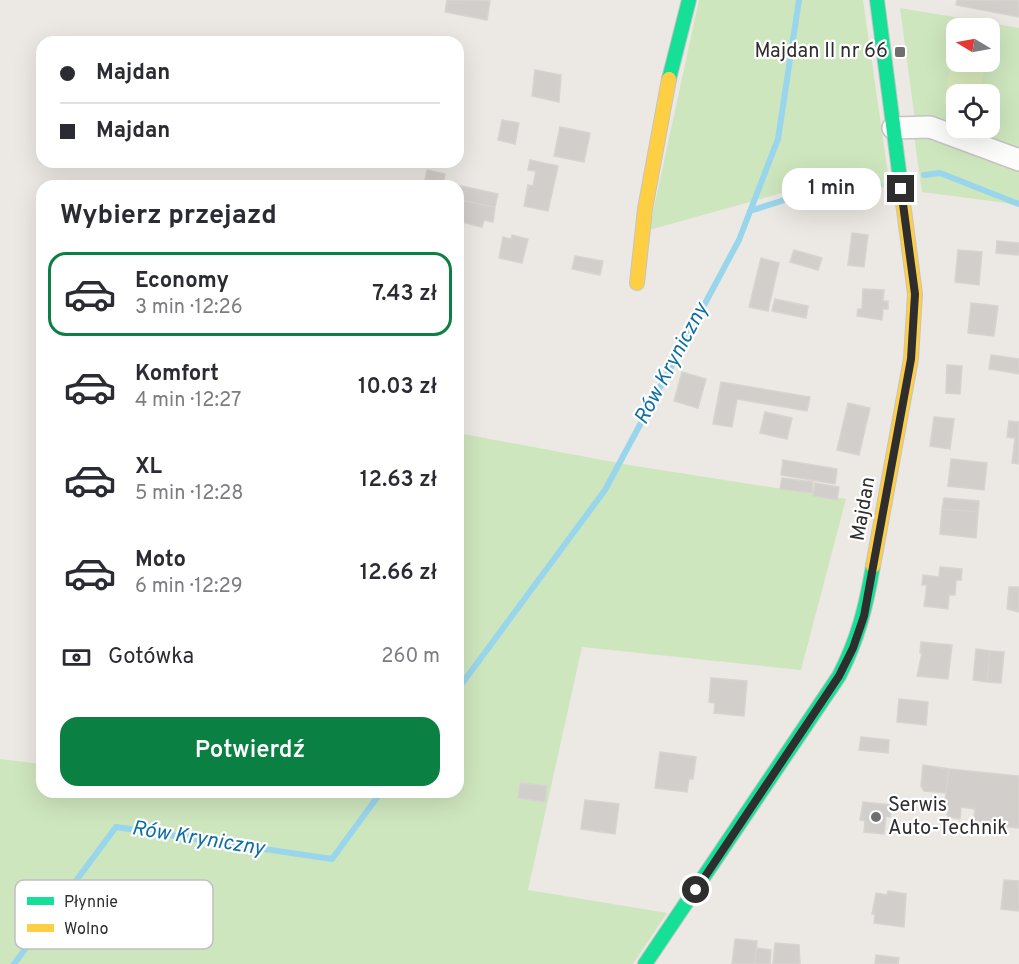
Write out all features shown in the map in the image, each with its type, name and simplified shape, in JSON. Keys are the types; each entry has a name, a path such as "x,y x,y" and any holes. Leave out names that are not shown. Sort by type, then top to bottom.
{"street":[{"path":"637,283 645,209 671,68 689,0"},
{"name":"Majdan","path":"645,964 839,676 853,648 864,616 911,359 915,294 877,0"},
{"path":"893,128 930,127 1019,160"}],"green space":[{"path":"699,0 863,0 890,188 825,181 649,230"},
{"path":"900,8 960,18 946,18 946,72 1000,72 1000,25 1019,28 1019,207 1006,203 922,192 914,136 917,135"},
{"path":"950,72 983,72 981,84 948,84"},
{"path":"464,434 629,465 846,499 801,670 582,647 528,890 667,913 633,964 0,964 0,759 36,763 36,798 464,798"}],"building":[{"path":"447,0 490,1 487,20 445,12"},
{"path":"957,0 1019,0 1019,17 956,5"},
{"path":"535,70 561,75 559,102 532,96"},
{"path":"502,120 519,123 515,144 498,140"},
{"path":"560,127 590,133 584,162 554,156"},
{"path":"530,160 558,166 548,211 524,206 528,185 533,186 536,171 528,170"},
{"path":"427,170 445,174 444,180 425,180"},
{"path":"464,187 498,194 495,207 464,201"},
{"path":"464,201 495,207 493,222 484,220 482,227 464,222"},
{"path":"852,233 868,235 864,267 848,265"},
{"path":"512,235 528,239 522,263 499,258 503,237 511,239"},
{"path":"997,241 1019,243 1019,255 996,253"},
{"path":"794,250 822,258 818,270 790,262"},
{"path":"958,250 982,252 979,285 955,282"},
{"path":"575,256 603,261 600,275 572,269"},
{"path":"761,258 779,263 768,311 749,307"},
{"path":"863,289 884,290 883,301 888,301 888,309 883,309 882,320 857,316 858,309 862,309"},
{"path":"775,299 808,306 806,318 772,311"},
{"path":"971,303 998,306 994,336 968,333"},
{"path":"991,355 1019,359 1019,374 989,369"},
{"path":"947,365 962,366 960,394 946,393"},
{"path":"682,372 706,379 698,408 674,401"},
{"path":"721,382 810,397 807,411 737,399 732,427 713,424"},
{"path":"848,403 870,408 859,455 837,450"},
{"path":"765,412 792,418 787,439 760,433"},
{"path":"934,417 954,419 950,449 930,446"},
{"path":"1009,421 1019,422 1019,464 1012,463 1015,438 1007,437"},
{"path":"951,459 987,463 984,490 948,486"},
{"path":"783,460 837,469 835,484 781,475"},
{"path":"782,478 813,482 812,493 780,489"},
{"path":"815,483 839,487 837,500 813,496"},
{"path":"944,498 979,501 978,512 942,509"},
{"path":"942,509 978,512 976,538 940,534"},
{"path":"940,567 962,569 961,580 956,580 955,595 949,595 948,609 924,606 927,585 922,585 923,575 939,577"},
{"path":"1009,587 1019,587 1019,612 1007,609"},
{"path":"921,642 952,645 948,679 917,676 922,653 920,653"},
{"path":"976,649 990,651 987,682 973,680"},
{"path":"990,651 1004,652 1001,683 987,682"},
{"path":"711,678 747,681 744,716 714,713 715,703 709,702"},
{"path":"899,699 928,702 926,725 897,722"},
{"path":"861,737 889,740 888,753 859,750"},
{"path":"660,752 696,757 693,779 689,779 687,792 655,788"},
{"path":"923,765 949,769 946,793 924,791 921,786"},
{"path":"949,769 1019,776 1019,828 973,823 975,809 961,807 960,819 947,817 948,809 944,808"},
{"path":"520,783 547,786 545,802 518,798"},
{"path":"585,800 619,804 615,834 581,829"},
{"path":"863,802 891,805 890,817 886,816 884,834 864,832 865,821 860,820"},
{"path":"1004,880 1019,881 1019,911 1001,909"},
{"path":"888,891 906,894 904,927 874,923 875,914 872,914 876,893 887,895"},
{"path":"735,939 757,941 755,964 732,964"},
{"path":"775,943 799,945 800,964 773,964"},
{"path":"756,948 771,950 770,964 755,964"},
{"path":"876,955 899,958 898,964 875,964"}],"waterway":[{"name":"Rów Kryniczny","path":"464,681 605,490 739,240 778,139 799,0"},
{"path":"924,175 940,173 1019,204"},
{"path":"750,211 825,187 879,185"},
{"name":"Rów Kryniczny","path":"77,880 116,827 332,859 377,798"},
{"name":"Rów Kryniczny","path":"14,964 25,949"}],"traffic: fast":[{"path":"669,79 689,0"},
{"path":"877,0 901,187"},
{"path":"645,964 839,676 861,623 873,566"}],"traffic: slow":[{"path":"637,283 645,209 669,79"},
{"path":"873,566 911,359 915,294 901,187"}],"place":[{"name":"Majdan II nr 66","path":"900,52"},
{"name":"Serwis Auto-Technik","path":"876,817"}],"route":[{"path":"696,890 839,676 853,648 864,616 911,359 914,326 915,294 901,189"}]}
